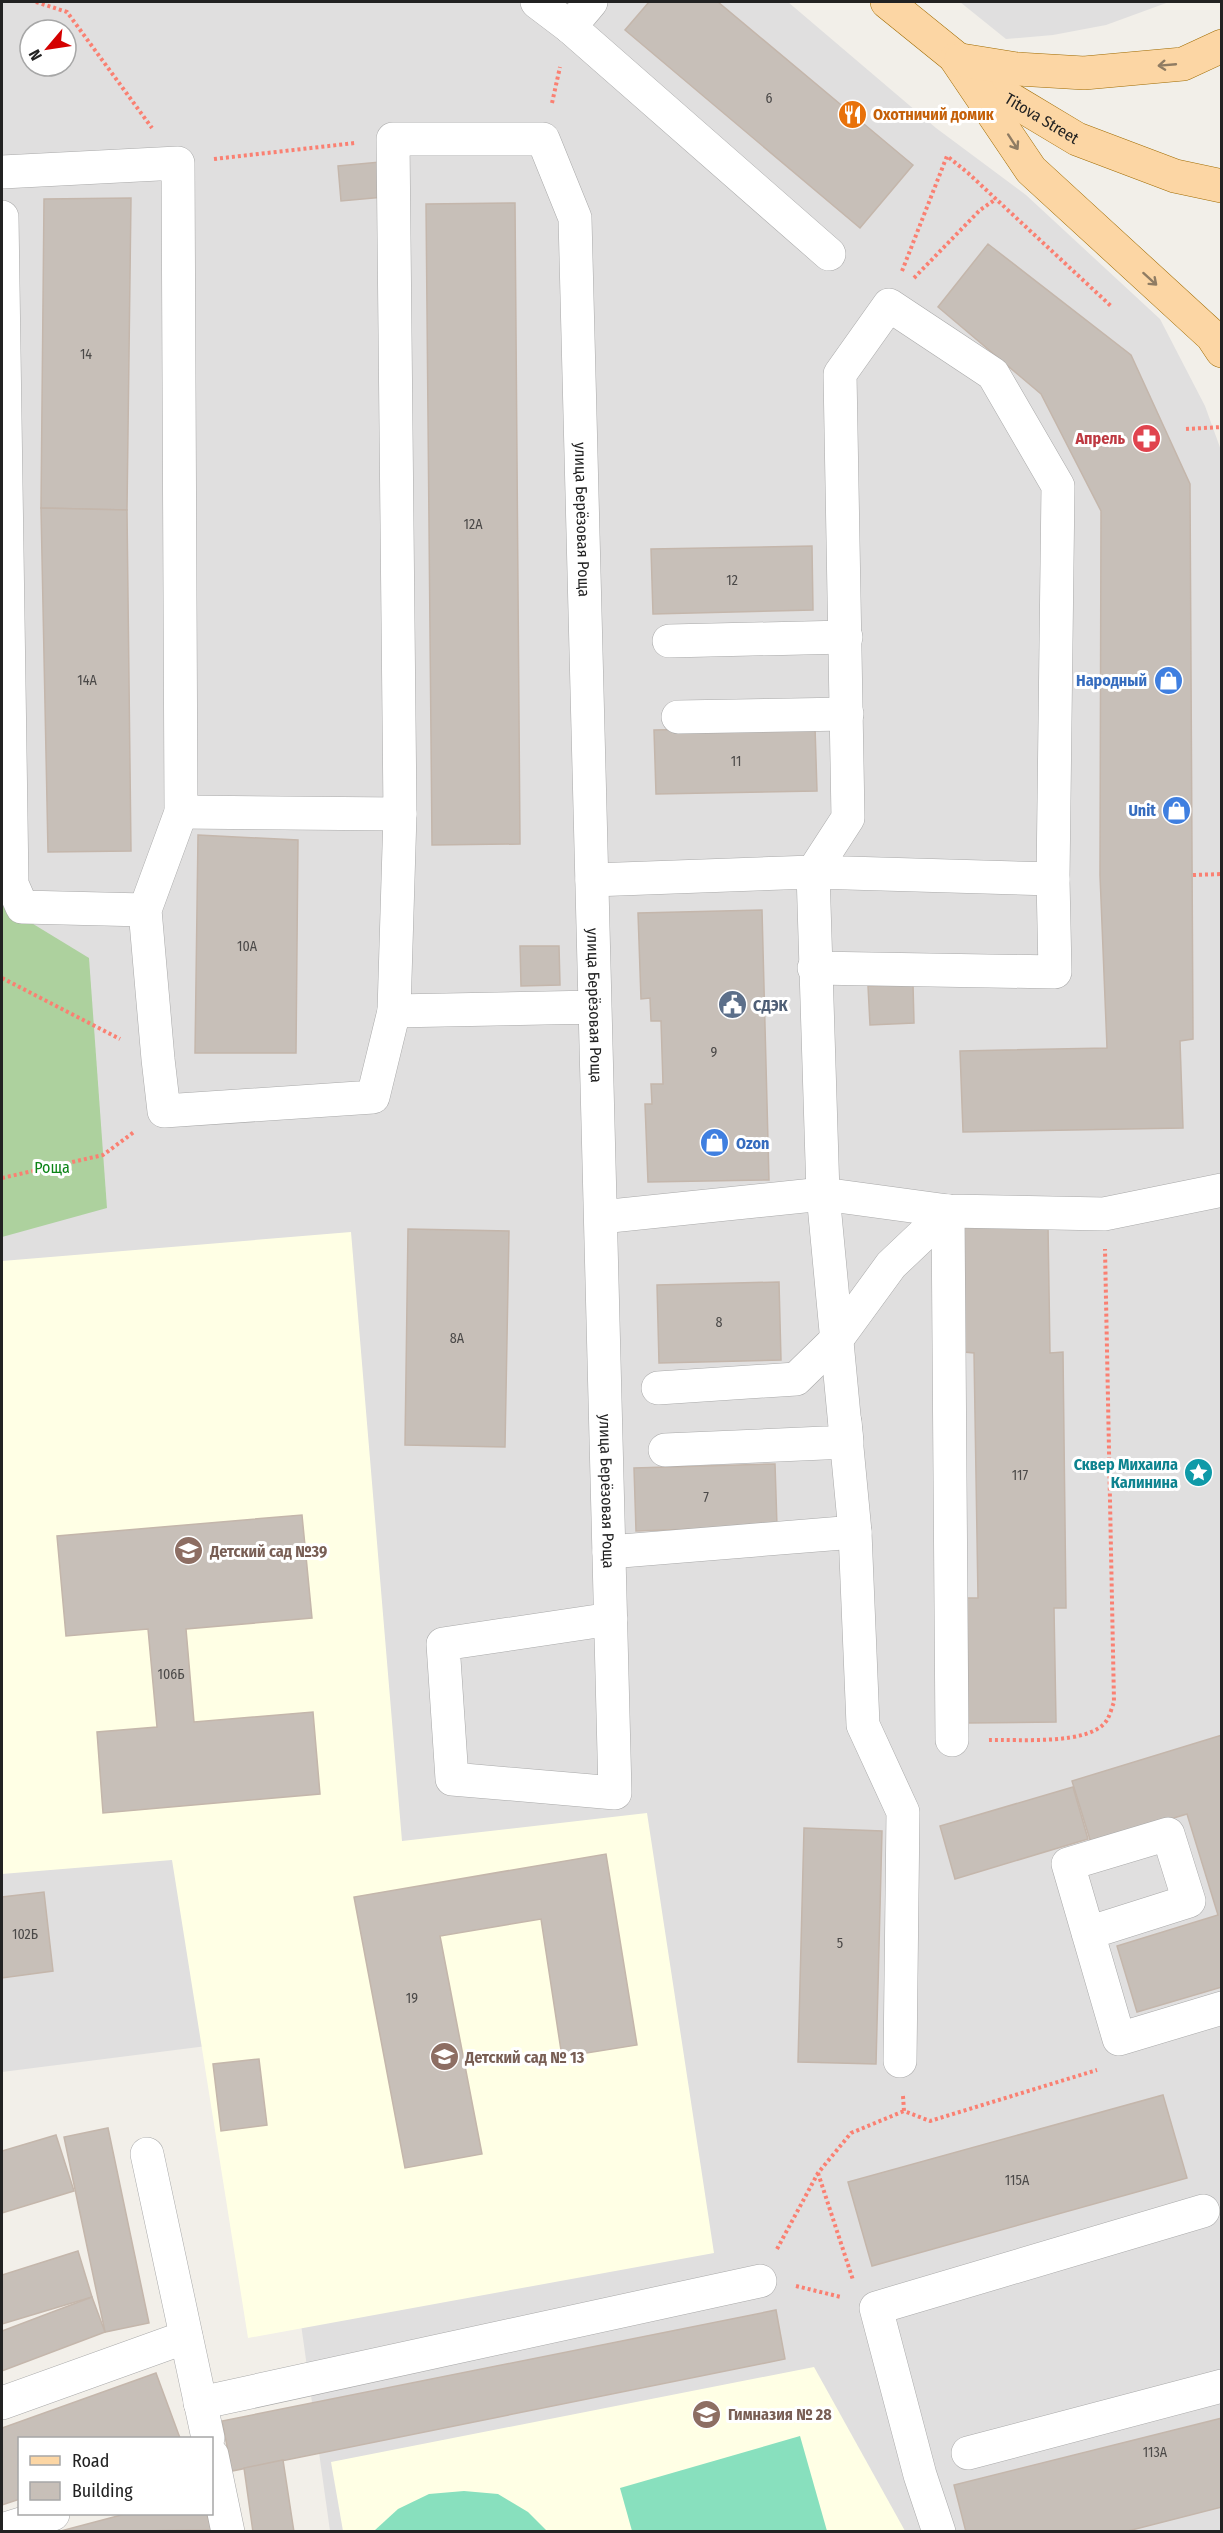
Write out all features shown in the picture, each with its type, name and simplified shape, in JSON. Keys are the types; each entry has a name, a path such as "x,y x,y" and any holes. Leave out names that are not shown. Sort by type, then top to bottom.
{"main road":[{"name":"Titova Street","path":"887,2 997,91 1077,140 1175,176 1221,186"},
{"path":"956,59 1017,69 1084,73 1183,64 1221,46"},
{"path":"956,59 1031,170 1212,336 1221,351"}],"street":[{"path":"537,2 570,27 829,254"},
{"path":"570,27 591,2"},
{"path":"2,172 178,163 181,812 146,910 164,1111 373,1097 394,1011 400,814 393,139 543,139"},
{"name":"улица Берёзовая Роща","path":"543,139 575,218 601,1217 611,1619 615,1793 452,1779 443,1644 611,1619"},
{"path":"2,217 12,884 22,907 146,910"},
{"path":"814,968 1055,972 1053,879 1058,486 993,374 889,305 840,374 848,818 813,872 814,968 823,1194 855,1532 863,1725 903,1812 900,2061"},
{"path":"669,641 846,637"},
{"path":"678,717 846,714"},
{"path":"181,812 400,814"},
{"path":"592,880 813,872 1053,879"},
{"path":"394,1011 595,1007"},
{"path":"601,1217 823,1194 948,1211 1104,1214 1221,1190"},
{"path":"658,1388 796,1379 837,1339 891,1265 948,1211"},
{"path":"948,1211 951,1740"},
{"path":"665,1450 847,1442"},
{"path":"609,1552 855,1532"},
{"path":"1088,1932 1119,2038 1221,2008"},
{"path":"147,2154 207,2437"},
{"path":"939,2532 920,2475 876,2308 1203,2211"},
{"path":"200,2403 760,2281"},
{"path":"2,2403 186,2337"},
{"path":"968,2453 1221,2386"},
{"path":"213,2464 228,2532"},
{"path":"2,2530 50,2515"}],"path":[{"path":"36,2 67,12 178,163 393,139"},
{"path":"543,139 570,27"},
{"path":"889,305 947,156 1112,308"},
{"path":"889,305 981,210 996,199"},
{"path":"1186,429 1221,428"},
{"path":"1192,875 1221,874"},
{"path":"2,978 158,1059"},
{"path":"2,1178 103,1155 164,1111"},
{"path":"951,1740 1070,1738 1093,1732 1107,1721 1114,1702 1104,1214"},
{"path":"876,2308 805,2287 760,2281 818,2173 851,2133 904,2111 930,2121 1103,2068 1119,2038"},
{"path":"900,2061 904,2111"},
{"path":"818,2173 854,2284 876,2308"}],"shaded area":[{"path":"2,2 788,2 936,128 1026,195 1160,319 1205,406 1222,453 1221,2531 330,2531 261,2039 2,2072"},
{"path":"960,2 1169,2 1106,25 1053,35 1006,39"},
{"path":"351,1232 402,1841 647,1813 714,2253 248,2338 172,1860 2,1874 2,1261"},
{"name":"Гимназия № 28","path":"814,2367 905,2531 343,2531 331,2462"}],"green space":[{"name":"Роща","path":"2,905 89,958 107,1208 2,1237"},
{"path":"800,2436 827,2531 632,2531 620,2488"},
{"path":"464,2491 498,2494 528,2512 547,2531 374,2531 398,2509 429,2494"}],"building":[{"path":"649,2 718,2 913,165 860,228 625,30"},
{"path":"380,162 384,197 341,201 338,166"},
{"path":"131,198 127,510 41,508 44,199"},
{"path":"515,203 520,844 432,845 426,204"},
{"path":"988,244 1131,355 1190,484 1193,1039 1180,1041 1183,1128 963,1132 960,1051 1107,1048 1100,875 1101,511 1041,394 938,307"},
{"path":"41,508 127,510 131,851 48,852"},
{"path":"812,546 813,610 653,614 651,549"},
{"path":"815,727 817,791 656,794 654,730"},
{"path":"198,835 298,840 296,1053 195,1053"},
{"path":"762,910 769,1180 648,1182 645,1104 652,1104 651,1084 663,1084 661,1021 651,1021 650,998 641,999 638,913"},
{"path":"520,946 559,946 560,985 521,986"},
{"path":"913,984 914,1023 870,1025 868,986"},
{"path":"1048,1226 1050,1353 1063,1352 1066,1608 1054,1608 1056,1722 967,1723 966,1598 978,1598 974,1353 964,1352 962,1227"},
{"path":"408,1229 509,1231 505,1447 405,1445"},
{"path":"779,1282 781,1360 659,1363 657,1285"},
{"path":"775,1464 777,1526 636,1531 634,1468"},
{"path":"302,1515 312,1618 186,1629 194,1722 313,1712 320,1794 103,1813 97,1732 157,1727 148,1629 66,1636 57,1536"},
{"path":"1222,1735 1222,1987 1137,2012 1117,1946 1218,1915 1187,1814 1091,1843 1072,1781"},
{"path":"1073,1787 1088,1839 955,1879 940,1826"},
{"path":"804,1828 882,1831 876,2064 798,2062"},
{"path":"606,1854 637,2045 562,2057 541,1919 440,1936 482,2154 405,2168 354,1897"},
{"path":"44,1892 53,1971 2,1978 2,1897"},
{"path":"259,2059 267,2125 221,2131 213,2064"},
{"path":"1163,2095 1187,2178 872,2266 848,2182"},
{"path":"108,2128 149,2323 105,2332 64,2137"},
{"path":"56,2135 74,2191 2,2213 2,2151"},
{"path":"78,2251 92,2297 2,2324 2,2275"},
{"path":"92,2297 105,2332 2,2371 2,2331"},
{"path":"776,2310 785,2359 232,2471 222,2421"},
{"path":"156,2373 180,2437 18,2437 18,2500 2,2505 2,2428"},
{"path":"1222,2418 1222,2507 1124,2532 966,2532 954,2485"},
{"path":"283,2460 294,2532 253,2532 244,2468"},
{"path":"121,2515 207,2515 211,2530 57,2532"}],"place":[{"name":"Охотничий домик","path":"852,114"},
{"name":"Апрель","path":"1146,438"},
{"name":"Народный","path":"1168,680"},
{"name":"Unit","path":"1177,810"},
{"name":"СДЭК","path":"732,1005"},
{"name":"Ozon","path":"715,1143"},
{"name":"Сквер Михаила Калинина","path":"1199,1473"},
{"name":"Детский сад №39","path":"189,1551"},
{"name":"Детский сад № 13","path":"444,2057"},
{"name":"Гимназия № 28","path":"707,2414"}]}
